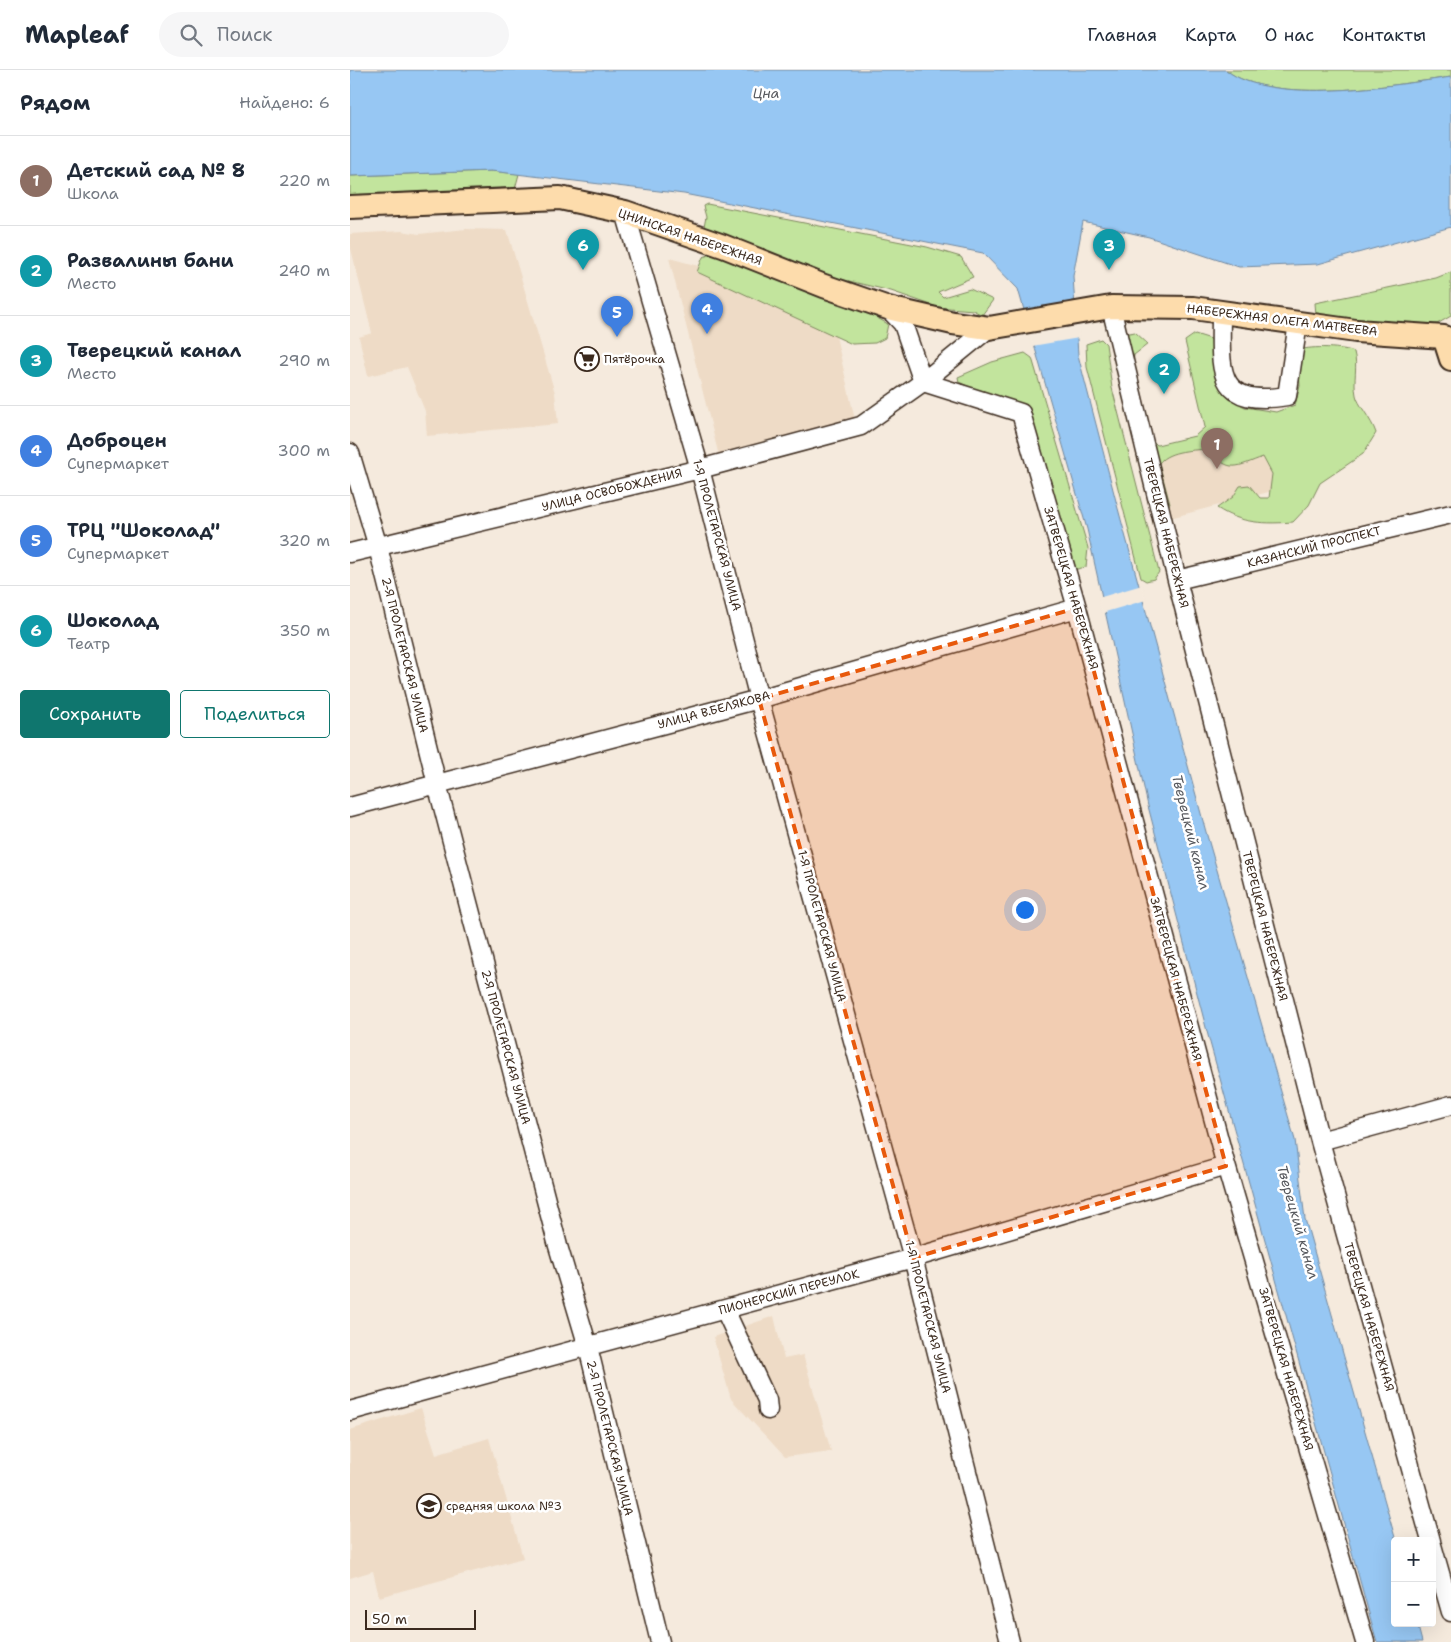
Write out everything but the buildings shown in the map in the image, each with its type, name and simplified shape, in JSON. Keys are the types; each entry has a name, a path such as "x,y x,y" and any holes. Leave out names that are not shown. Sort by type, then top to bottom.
{"main road":[{"name":"ЦНИНСКАЯ НАБЕРЕЖНАЯ","path":"350,206 560,198 625,212 723,246 824,286 888,308 953,324 989,328 1022,322"},
{"name":"НАБЕРЕЖНАЯ ОЛЕГА МАТВЕЕВА","path":"1022,322 1111,307 1193,308 1356,331 1448,335"},
{"path":"1448,335 1451,359"}],"street":[{"name":"1-Я ПРОЛЕТАРСКАЯ УЛИЦА","path":"625,212 700,469 759,699 913,1258 1010,1642"},
{"name":"ТВЕРЕЦКАЯ НАБЕРЕЖНАЯ","path":"1111,307 1177,580 1320,1141 1430,1537"},
{"path":"888,308 903,324 923,382"},
{"path":"1222,312 1223,375 1232,390 1261,400 1287,396 1298,322"},
{"name":"УЛИЦА ОСВОБОЖДЕНИЯ","path":"350,553 700,469 861,426 923,382 989,328"},
{"name":"ЗАТВЕРЕЦКАЯ НАБЕРЕЖНАЯ","path":"923,382 1021,413 1077,608 1226,1166 1365,1642"},
{"name":"2-Я ПРОЛЕТАРСКАЯ УЛИЦА","path":"350,453 378,547 437,784 558,1246 588,1347 660,1642"},
{"name":"КАЗАНСКИЙ ПРОСПЕКТ","path":"1177,580 1451,514"},
{"name":"УЛИЦА В.БЕЛЯКОВА","path":"350,807 759,699 1077,608"},
{"path":"1320,1141 1451,1105"},
{"name":"ПИОНЕРСКИЙ ПЕРЕУЛОК","path":"350,1411 913,1258 1226,1166"},
{"path":"725,1310 767,1400 768,1410"},
{"path":"1436,1559 1451,1612"}],"highlighted area":[{"path":"1077,608 1226,1166 913,1258 759,699"}],"shaded area":[{"path":"466,229 507,230 555,393 558,424 427,436 425,411 407,367 368,376 359,337 372,333 350,245 350,234 402,231 419,234"},
{"path":"669,258 828,301 856,424 719,456"},
{"path":"1267,434 1280,489 1170,518 1153,448"},
{"path":"774,1316 784,1359 803,1355 831,1451 785,1457 731,1399 713,1337"},
{"name":"средняя школа №3","path":"421,1408 436,1454 489,1438 523,1558 379,1597 373,1571 350,1578 350,1430"}],"green space":[{"path":"1226,70 1451,70 1451,77 1368,88 1302,90 1272,87 1246,81"},
{"path":"491,171 519,174 515,189 350,196 350,176"},
{"path":"707,204 927,247 961,257 973,277 938,292 943,297 970,289 993,300 982,315 973,310 937,307 891,291 811,272 704,227 706,217 703,206"},
{"path":"718,252 847,301 888,324 885,338 875,343 852,344 697,272 703,257"},
{"path":"1451,272 1451,316 1437,324 1356,321 1316,315 1315,303 1436,278"},
{"path":"1135,332 1148,344 1134,355 1133,363 1152,440 1157,445 1195,436 1205,427 1185,341 1195,334 1211,339 1219,382 1228,398 1245,407 1276,412 1295,405 1300,386 1298,361 1300,350 1327,348 1354,352 1356,395 1376,433 1363,454 1320,483 1309,505 1293,522 1254,522 1235,517 1217,508 1233,497 1240,486 1249,485 1260,498 1269,498 1272,474 1263,457 1234,466 1222,462 1210,449 1176,453 1169,455 1159,463 1170,504 1164,507 1124,334"},
{"path":"1101,339 1106,344 1112,388 1159,572 1154,579 1146,581 1141,578 1087,367 1086,344"},
{"path":"1025,353 1032,358 1088,548 1086,567 1073,570 1028,415 959,382 958,377 992,362"}],"water":[{"name":"Цна","path":"350,70 1226,70 1246,81 1272,87 1302,90 1368,88 1451,77 1451,227 1318,264 1239,267 1149,237 1083,222 1073,276 1078,355 1206,832 1295,1140 1305,1219 1395,1537 1391,1537 1391,1627 1418,1627 1422,1642 1377,1642 1209,1039 1148,806 1087,529 1018,289 983,253 684,194 491,171 350,176"}],"pier":[{"path":"1076,312 1079,338 1032,346 1024,319"},
{"path":"1142,585 1146,600 1102,613 1098,598"}],"place":[{"name":"Шоколад","path":"583,270"},
{"name":"Тверецкий канал","path":"1109,270"},
{"name":"Доброцен","path":"707,334"},
{"name":"ТРЦ \"Шоколад\"","path":"617,337"},
{"name":"Пятёрочка","path":"587,359"},
{"name":"Развалины бани","path":"1164,394"},
{"name":"Детский сад № 8","path":"1217,469"},
{"name":"средняя школа №3","path":"429,1506"}]}
